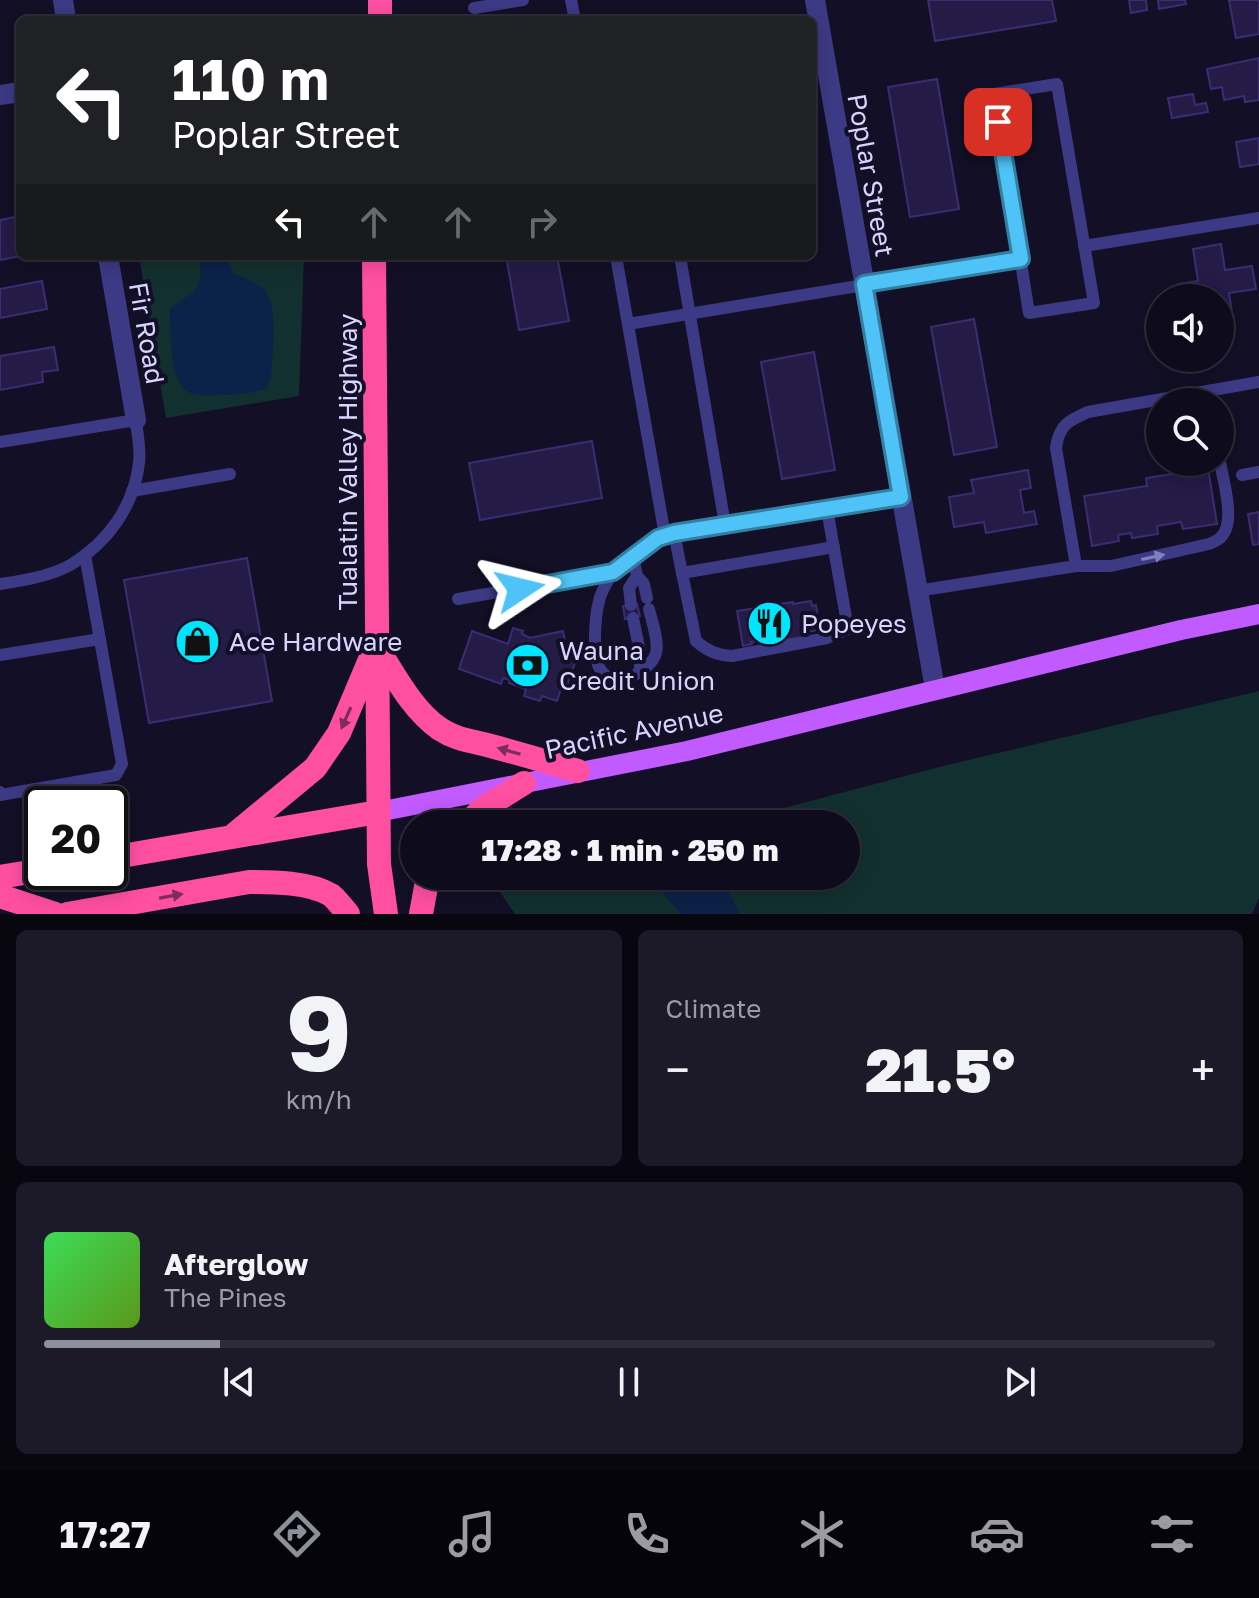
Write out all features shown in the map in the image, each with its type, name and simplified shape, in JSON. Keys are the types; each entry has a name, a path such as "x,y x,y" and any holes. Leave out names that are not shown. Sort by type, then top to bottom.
{"highway":[{"name":"Tualatin Valley Highway","path":"374,260 378,812 379,864 386,914"},
{"path":"376,646 407,694 442,731 463,740 578,771"},
{"path":"232,836 322,760 339,733 376,646"},
{"path":"481,810 524,783"},
{"name":"Pacific Avenue","path":"128,855 378,812"},
{"path":"0,877 24,873"},
{"path":"67,914 249,882 279,882 309,887 330,895 348,914"},
{"path":"421,914 425,890"},
{"path":"0,896 55,914"}],"main road":[{"name":"Pacific Avenue","path":"378,812 687,751 1181,630 1259,614"}],"street":[{"name":"Poplar Street","path":"815,0 935,689"},
{"name":"Fir Road","path":"109,260 136,420"}],"lane":[{"path":"474,8 523,0"},
{"path":"1057,84 1084,246 1094,303 1029,313 994,94 1057,84"},
{"path":"1084,246 1259,218"},
{"path":"628,324 1021,259"},
{"path":"617,260 670,535 682,573 696,641 704,649 732,656 827,638 848,629 827,509"},
{"path":"681,260 725,525"},
{"path":"1234,389 1259,382"},
{"path":"1076,566 1056,448 1058,435 1065,424 1088,412 1146,404"},
{"path":"0,442 136,420 140,462 129,504 105,540 70,566 0,584"},
{"path":"1242,475 1259,472"},
{"path":"132,491 230,474"},
{"path":"917,591 1076,566 1111,566 1209,544 1222,537 1228,525 1222,476"},
{"path":"633,556 637,576 644,584 657,651 650,664 640,672 615,679 606,676 600,669 596,655 599,597 613,572 633,556 658,538 901,497"},
{"path":"682,573 834,547"},
{"path":"0,792 0,795 116,775 122,764 85,555"},
{"path":"458,599 613,572"},
{"path":"637,576 629,588 640,652 640,672"},
{"path":"0,655 100,639"}],"green space":[{"path":"140,260 304,260 299,396 166,418"},
{"path":"1259,691 1259,898 1252,914 515,914 498,890 860,890 860,810 776,810 943,766"}],"water":[{"path":"200,260 228,260 234,274 260,286 268,295 274,330 271,376 267,388 243,394 209,396 190,393 178,381 172,351 170,309 192,293 200,277"},
{"path":"660,890 728,890 740,914 681,914"}],"building":[{"path":"928,0 1052,0 1056,21 935,41"},
{"path":"1129,0 1146,0 1147,10 1131,13"},
{"path":"1158,0 1185,0 1186,4 1159,9"},
{"path":"1229,0 1259,0 1259,34 1236,38"},
{"path":"1259,58 1259,100 1245,102 1244,96 1224,100 1222,87 1211,89 1207,69"},
{"path":"937,79 959,209 910,217 888,87"},
{"path":"1193,94 1195,105 1206,103 1208,112 1172,118 1168,98"},
{"path":"1259,138 1259,164 1240,167 1236,142"},
{"path":"16,217 16,257 0,260 0,220"},
{"path":"1221,244 1225,270 1252,266 1256,289 1234,292 1234,284 1178,284 1198,281 1193,249"},
{"path":"507,260 558,260 569,321 519,330"},
{"path":"42,281 47,309 0,318 0,289"},
{"path":"974,319 997,447 954,455 931,327"},
{"path":"54,347 58,370 42,372 43,382 0,390 0,356"},
{"path":"814,352 835,470 782,479 761,362"},
{"path":"592,441 602,498 480,520 469,463"},
{"path":"1028,470 1031,488 1020,490 1024,513 1034,511 1037,524 986,533 984,522 954,527 949,497 974,493 971,480"},
{"path":"1209,476 1217,524 1183,529 1181,522 1157,526 1158,534 1132,538 1131,533 1118,535 1119,541 1092,546 1084,496 1147,486 1146,478"},
{"path":"1259,512 1259,544 1253,545 1248,514"},
{"name":"Ace Hardware","path":"247,558 272,701 149,723 124,580"},
{"path":"811,601 812,606 816,605 817,630 802,633 802,637 770,642 769,639 743,646 737,611"},
{"path":"637,604 640,616 625,619 623,606"},
{"path":"513,628 523,631 522,634 530,638 563,631 566,646 582,643 565,691 561,689 557,701 542,696 540,701 524,696 526,689 509,683 510,680 503,678 501,684 459,669 472,631 508,644"}],"place":[{"name":"Popeyes","path":"770,623"},
{"name":"Ace Hardware","path":"198,641"},
{"name":"Wauna Credit Union","path":"528,665"}],"route":[{"path":"520,589 613,572 658,538 674,533 901,497 864,284 1021,259 998,122"}]}
